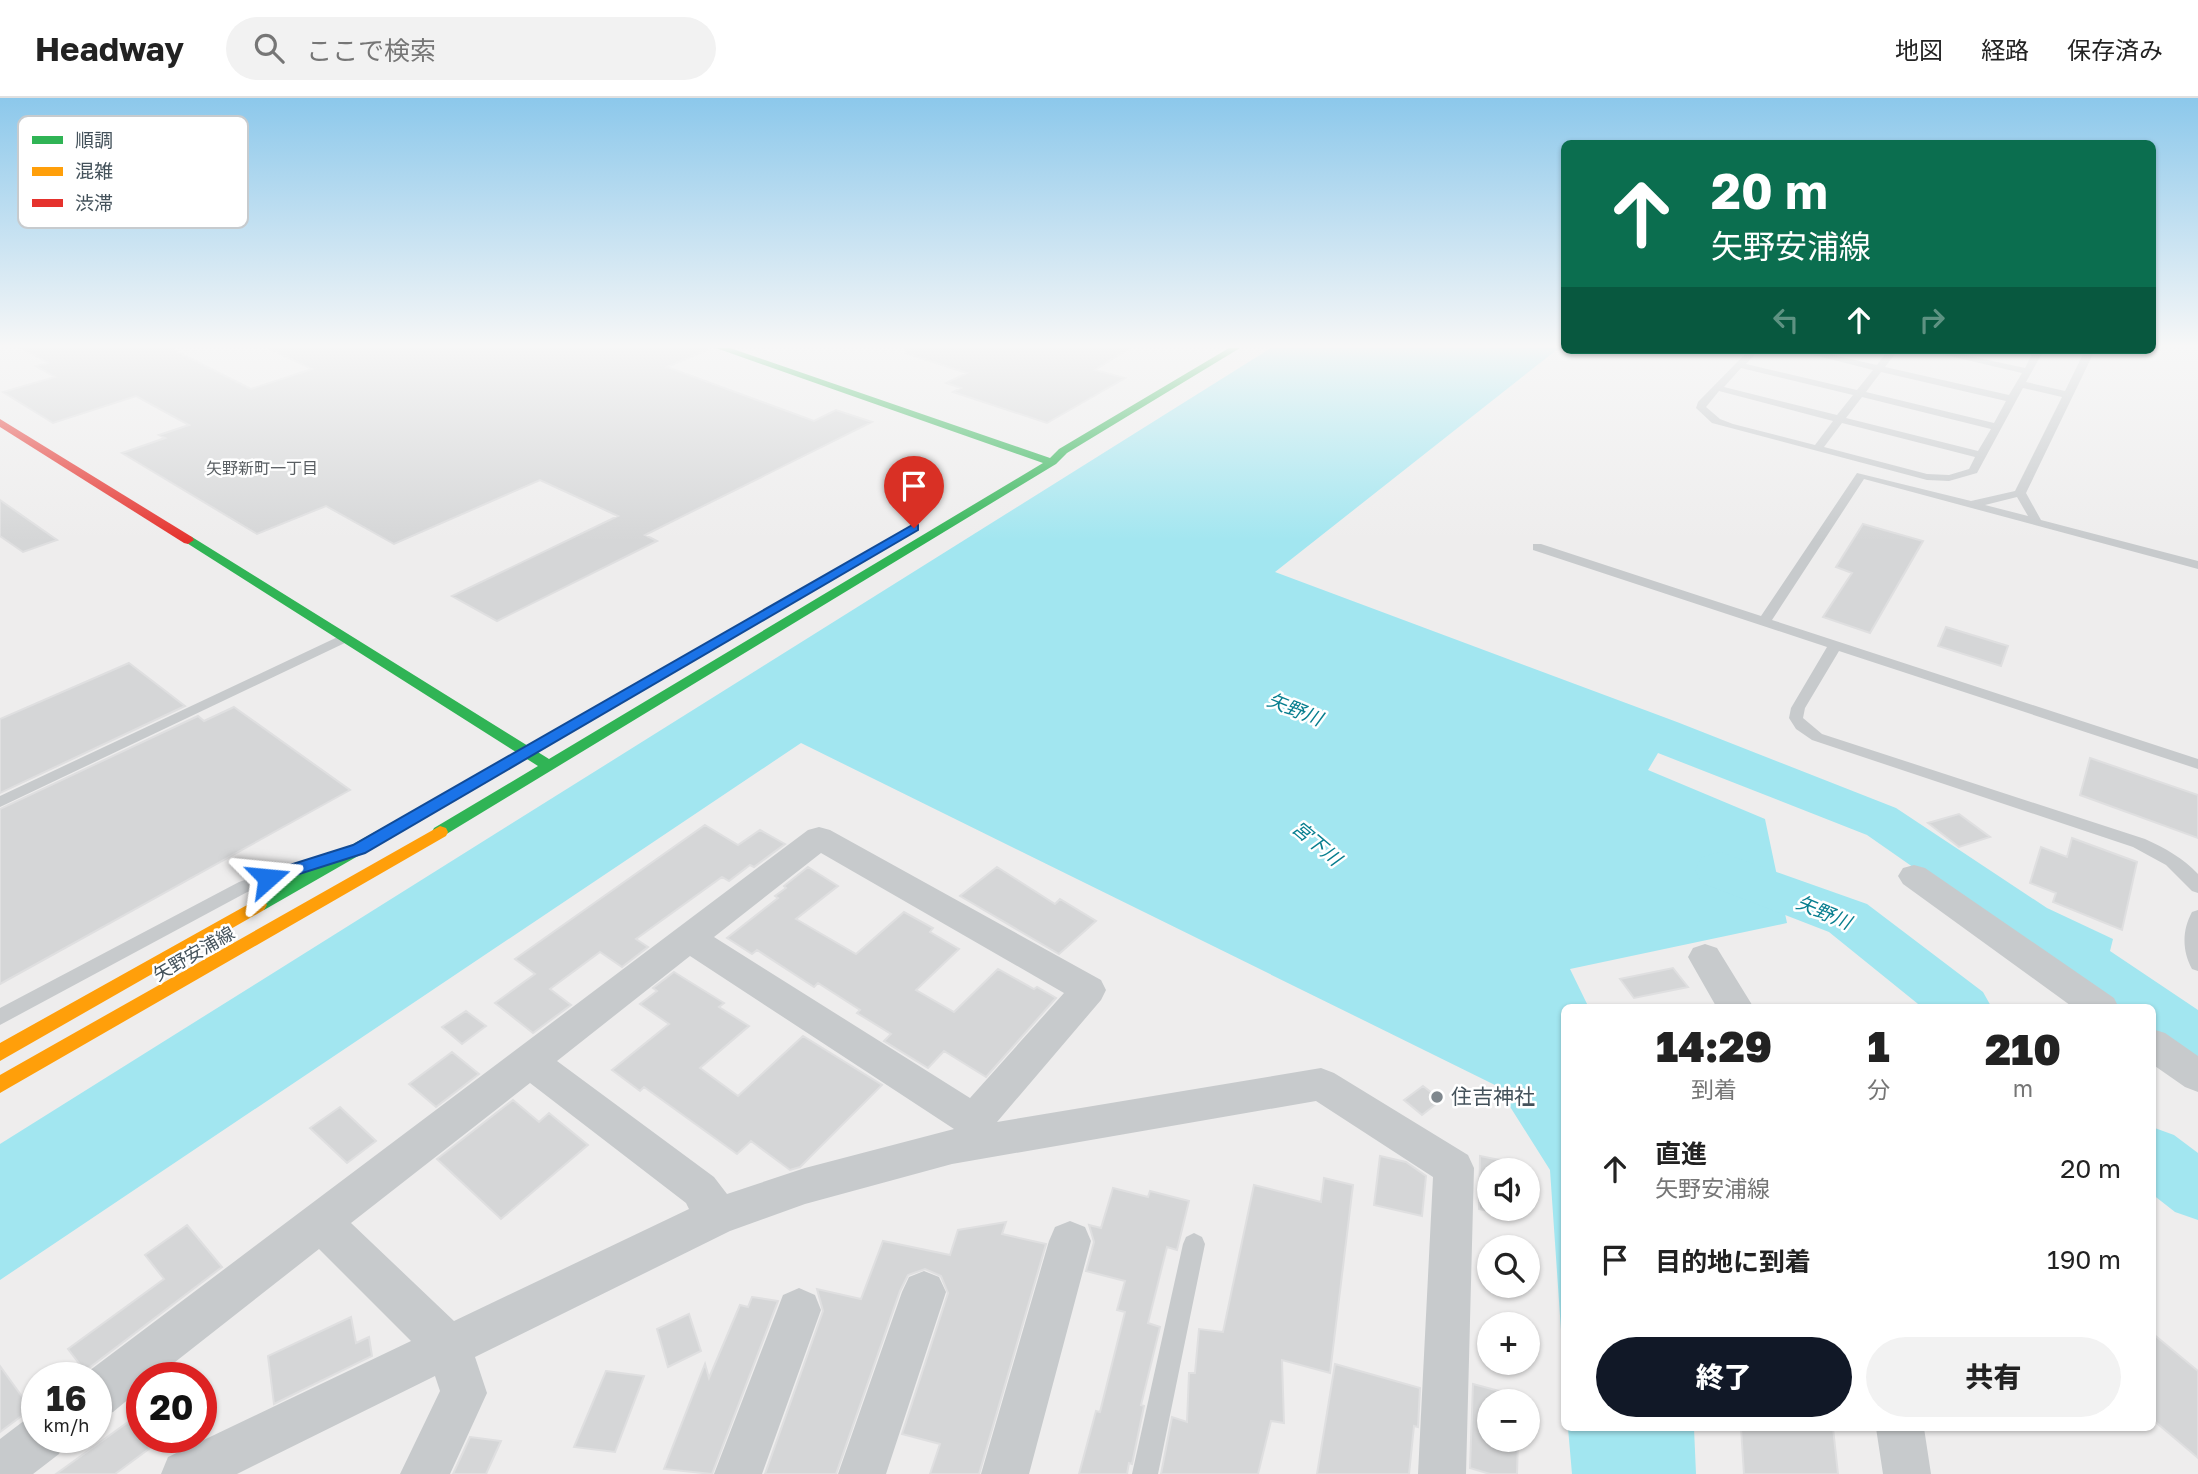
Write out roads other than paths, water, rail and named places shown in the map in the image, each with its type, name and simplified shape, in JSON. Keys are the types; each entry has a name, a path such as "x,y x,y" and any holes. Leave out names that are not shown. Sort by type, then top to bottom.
{"main road":[{"path":"917,412 1051,456"},
{"path":"932,412 1051,456"},
{"path":"854,562 1051,456 1126,412"},
{"path":"0,422 344,639 521,755 548,765"},
{"name":"矢野安浦線","path":"0,1085 396,860 1051,456"},
{"path":"521,755 547,740"},
{"name":"矢野安浦線","path":"0,1053 483,777"}],"street":[{"path":"112,1383 819,838 1088,990 976,1132"},
{"path":"1914,876 2095,1004"},
{"path":"689,937 976,1132"},
{"path":"1705,957 1734,1004"},
{"path":"2156,1047 2198,1076"},
{"path":"529,1061 700,1190 718,1216"},
{"path":"185,1474 718,1216 805,1186 976,1132 1321,1084 1454,1168 1441,1474"},
{"path":"320,1222 449,1347 464,1392 424,1474"},
{"path":"1005,1474 1070,1241"},
{"path":"862,1474 924,1293"},
{"path":"738,1474 799,1310"},
{"path":"1900,1431 1907,1474"},
{"path":"0,1469 21,1453"}],"lane":[{"path":"1706,412 1716,421 1816,449 1927,477 1949,478 1973,471 2005,412"},
{"path":"1812,412 1981,455"},
{"path":"1816,449 1844,412"},
{"path":"1937,412 1997,427"},
{"path":"2021,493 2060,412"},
{"path":"1764,622 1869,463"},
{"path":"1861,475 2198,565"},
{"path":"1970,504 2021,493"},
{"path":"2021,493 2037,522"},
{"path":"1537,547 2198,764"},
{"path":"0,802 344,639"},
{"path":"1835,645 1798,708 1796,718 1801,726 1817,737 2138,843 2171,859 2190,875 2198,887"},
{"path":"0,1017 245,886 359,849"},
{"path":"156,932 216,911 252,910 270,915 297,906 348,878 396,860"},
{"path":"2198,917 2194,940 2195,959 2198,964"},
{"path":"1145,1474 1194,1244"}],"water":[{"name":"宮下川","path":"1168,412 1478,412 1275,572 1677,722 1896,808 2047,908 2113,939 2110,951 2198,1010 2198,1066 2156,1036 2156,1004 2109,1004 1867,835 1658,753 1648,770 1765,819 1787,923 1570,969 1587,1004 1561,1004 1561,1330 1550,1170 1497,1086 801,743 0,1280 0,1144"},
{"path":"1568,1431 1694,1431 1696,1474 1572,1474"}],"waterway":[{"name":"矢野川","path":"1720,870 1848,918 1958,1004"},
{"name":"矢野川","path":"2156,1158 2198,1191"}],"place":[{"name":"住吉神社","path":"1437,1097"}],"district":[{"name":"矢野新町一丁目","path":"262,468"}]}
